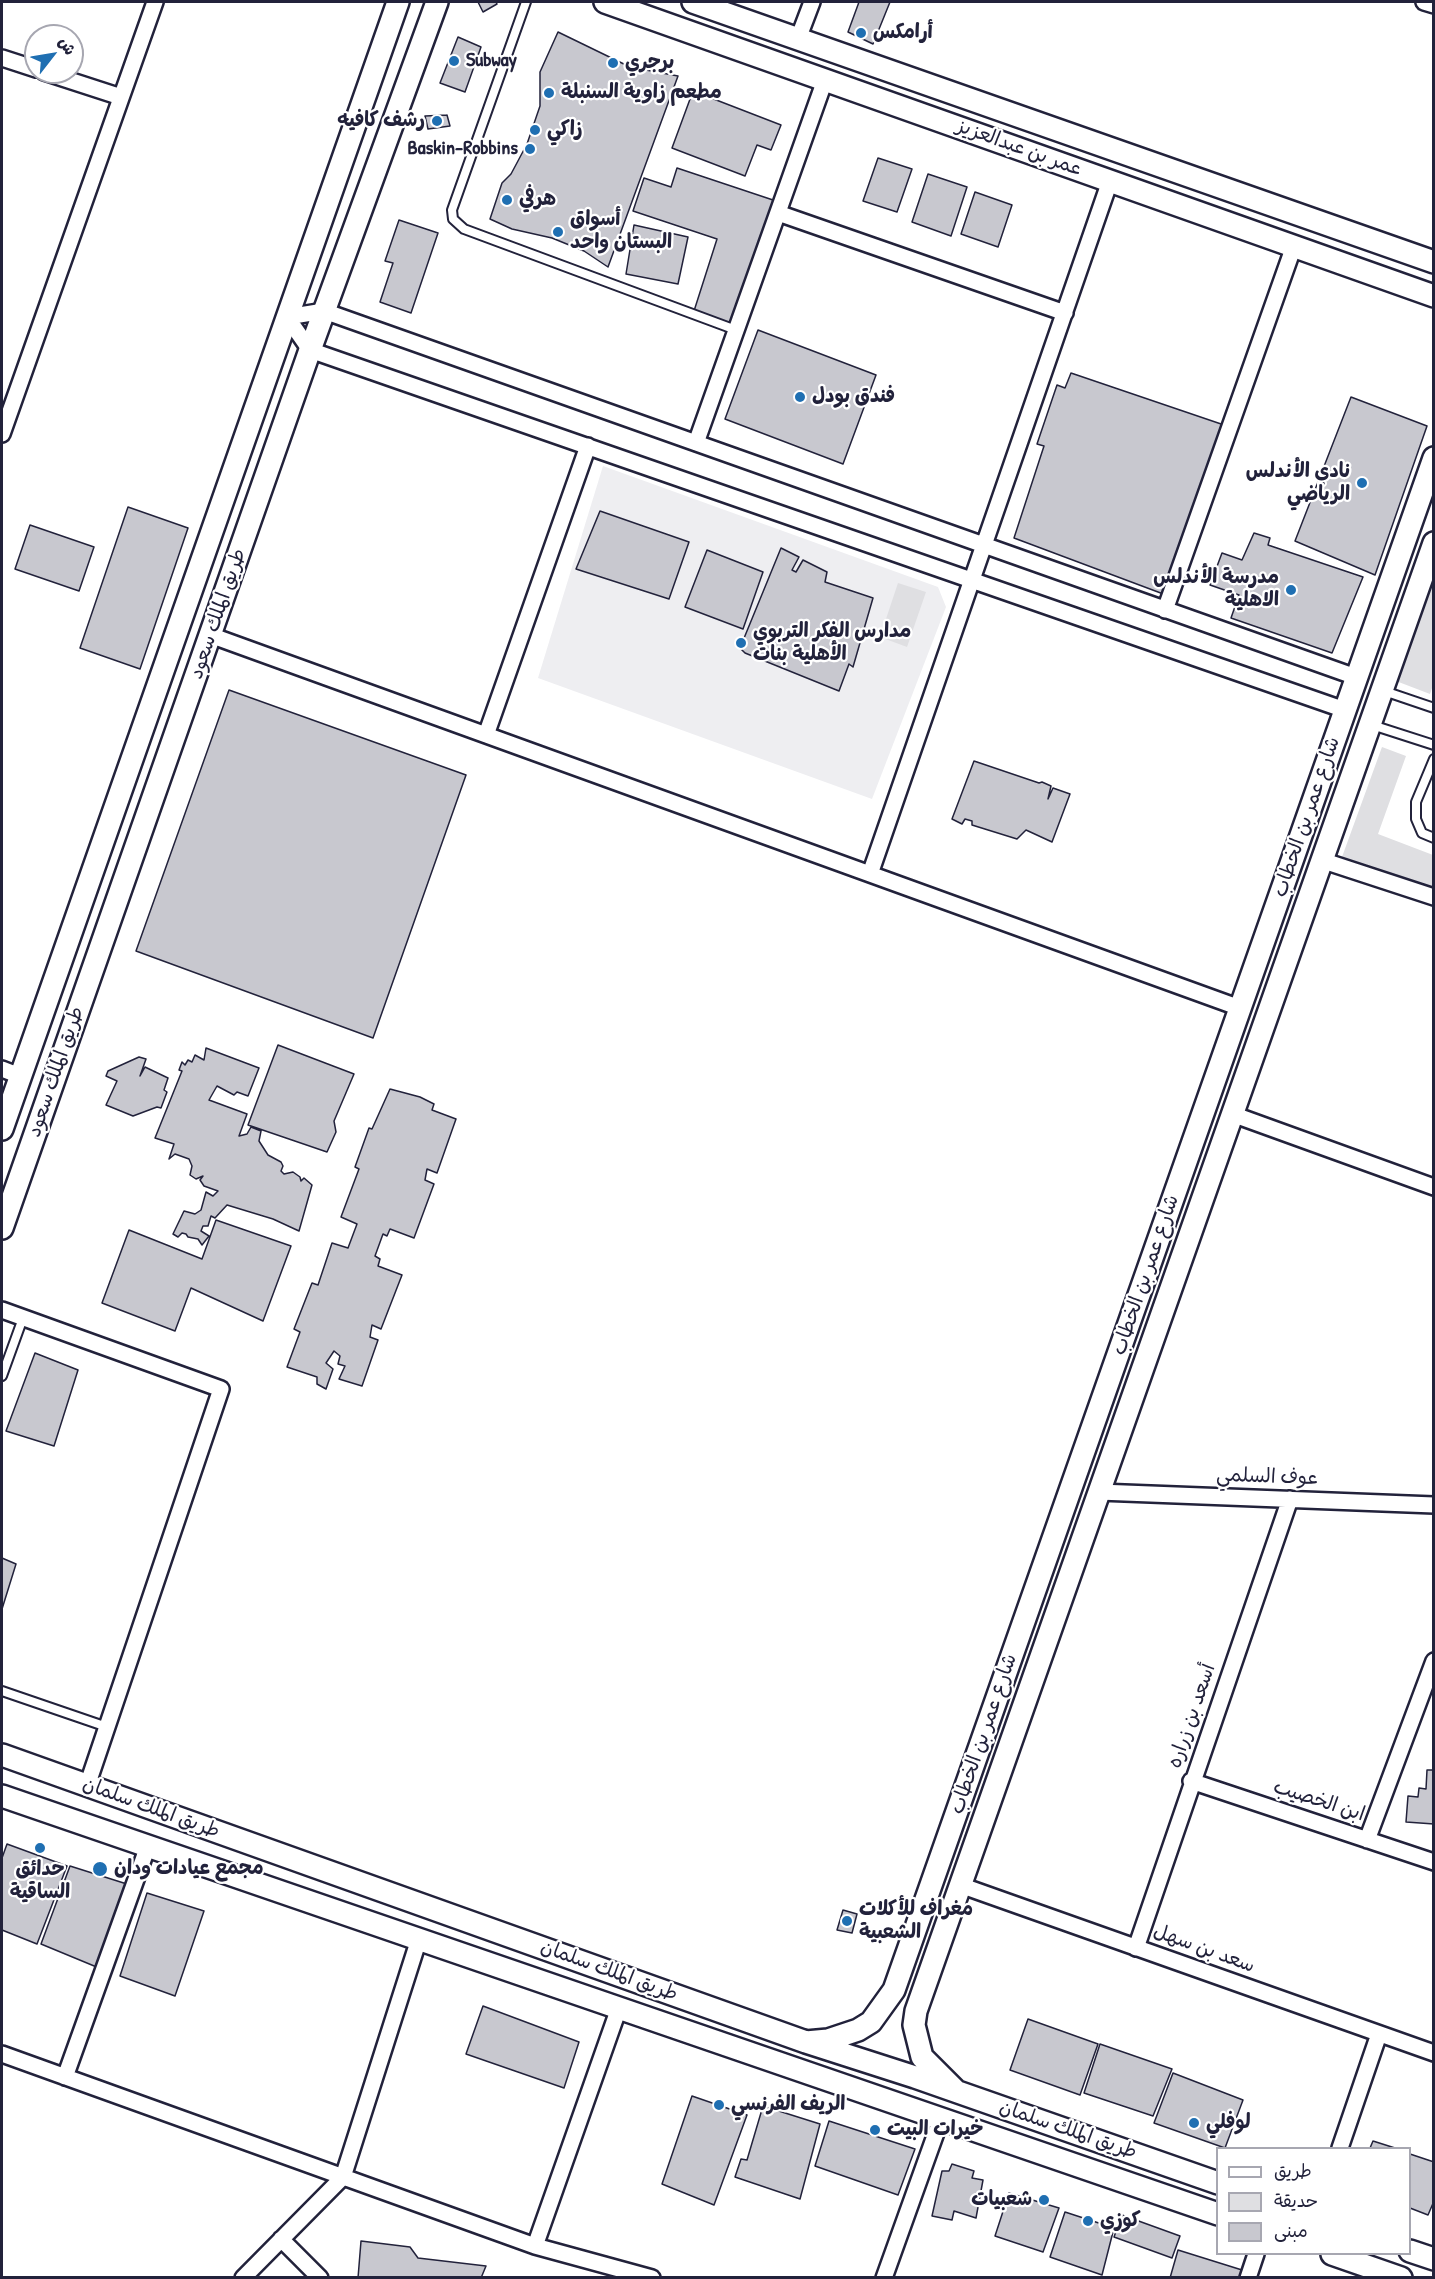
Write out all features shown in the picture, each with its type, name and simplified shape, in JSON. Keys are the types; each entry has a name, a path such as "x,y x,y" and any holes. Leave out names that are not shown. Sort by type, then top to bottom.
{"street":[{"path":"2,434 153,2"},
{"name":"طريق الملك سعود","path":"2,1129 11,1072 287,317 398,2"},
{"name":"طريق الملك سعود","path":"2,1228 310,350 437,2"},
{"name":"عمر بن عبدالعزيز","path":"605,2 1434,296"},
{"name":"عمر بن عبدالعزيز","path":"693,2 1434,262"},
{"path":"798,39 812,2"},
{"path":"1424,2 1434,5"},
{"path":"2,58 24,65"},
{"path":"696,443 825,80"},
{"path":"81,84 121,97"},
{"path":"870,874 1110,180"},
{"path":"778,213 1065,313"},
{"path":"1165,610 1294,246"},
{"path":"1345,710 310,350 287,317 324,311 1356,678"},
{"path":"486,735 588,446"},
{"name":"شارع عمر بن الخطاب","path":"806,2042 828,2040 858,2030 871,2022 894,1990 1434,458"},
{"name":"شارع عمر بن الخطاب","path":"956,2091 922,2057 914,2025 916,2011 1434,543"},
{"path":"210,635 1240,1008"},
{"path":"1322,860 1434,897"},
{"path":"1232,1114 1434,1186"},
{"path":"2,1310 221,1389 87,1786"},
{"name":"عوف السلمي","path":"1099,1491 1434,1505"},
{"name":"أسعد بن زراره","path":"1136,1948 1191,1781 1290,1499"},
{"path":"1367,1840 1428,1694 1434,1661"},
{"name":"طريق الملك سلمان","path":"2,1755 806,2042 956,2091 1216,2182"},
{"name":"ابن الخصيب","path":"1191,1781 1434,1862"},
{"name":"طريق الملك سلمان","path":"2,1796 1216,2213"},
{"path":"66,2077 148,1846"},
{"name":"سعد بن سهل","path":"960,1885 1434,2053"},
{"path":"243,2277 343,2177 419,1939"},
{"path":"535,2246 619,2008"},
{"path":"1340,2147 1379,2034"},
{"path":"2,2054 535,2246 652,2277"},
{"path":"884,2277 941,2119"},
{"path":"281,2239 320,2277"},
{"path":"1411,2251 1434,2259"},
{"path":"1248,2277 1255,2255"},
{"path":"1338,2255 1401,2277"}],"lane":[{"path":"526,2 452,210 453,219 464,229 736,330"},
{"path":"1382,690 1434,708"},
{"path":"1370,724 1434,745"},
{"path":"1434,759 1416,802 1416,819 1422,833 1434,838"},
{"path":"2,1376 22,1318"},
{"path":"2,1691 107,1727"}],"shaded area":[{"name":"مدارس الفكر التربوي الأهلية بنات","path":"603,466 938,587 946,607 872,799 538,678"}],"green space":[{"path":"1433,574 1434,682 1430,694 1396,681"},
{"path":"898,583 926,592 907,647 880,637"},
{"path":"1382,747 1406,756 1378,834 1433,855 1433,891 1342,857"}],"building":[{"path":"478,2 496,2 497,4 483,12"},
{"path":"859,2 890,2 873,44 848,32"},
{"path":"558,32 630,67 678,76 608,267 584,251 552,238 512,229 490,219 502,183 511,174 527,144 540,106 540,72"},
{"path":"458,37 481,47 465,92 440,83"},
{"path":"693,91 781,125 771,150 757,145 745,176 672,148"},
{"path":"447,115 450,126 428,129 425,116"},
{"path":"878,158 912,169 897,212 863,201"},
{"path":"677,168 776,201 735,325 694,311 717,239 633,211 644,178 671,187"},
{"path":"928,174 967,187 951,236 912,222"},
{"path":"975,192 1012,205 998,247 961,234"},
{"path":"399,220 438,233 411,313 380,302 393,263 385,261"},
{"path":"634,225 688,237 678,284 626,274"},
{"name":"فندق بودل","path":"758,330 876,375 843,464 725,419"},
{"path":"1071,373 1227,426 1166,595 1014,538 1044,446 1037,444 1057,385 1065,388"},
{"name":"نادي الأندلس الرياضي","path":"1351,397 1427,426 1375,575 1295,541"},
{"path":"128,507 188,528 140,669 80,648"},
{"path":"600,511 689,542 669,599 576,569"},
{"path":"30,525 94,547 79,591 15,569"},
{"name":"مدرسة الأندلس الاهلية","path":"1254,533 1270,538 1268,545 1363,577 1332,653 1231,618 1239,595 1210,585 1222,553 1242,560"},
{"path":"781,548 799,557 792,570 796,572 803,560 827,572 825,582 873,598 853,667 849,664 839,691 745,653 740,648"},
{"path":"707,550 763,572 743,629 685,607"},
{"path":"229,690 466,775 373,1038 136,951"},
{"path":"974,761 1051,786 1048,799 1053,788 1070,794 1052,842 1026,830 1017,839 972,825 972,821 965,819 962,824 952,819"},
{"path":"278,1045 354,1074 334,1121 336,1132 327,1152 248,1125"},
{"path":"206,1048 259,1068 248,1096 237,1092 234,1095 217,1086 209,1100 247,1114 239,1136 247,1134 251,1127 261,1131 259,1141 268,1155 281,1162 283,1166 281,1171 284,1174 293,1172 300,1177 301,1181 304,1178 312,1185 299,1231 273,1219 227,1205 215,1218 211,1216 208,1226 203,1226 201,1231 209,1236 202,1245 198,1239 188,1237 186,1234 182,1233 178,1237 173,1234 184,1211 195,1214 201,1210 206,1192 213,1196 218,1191 204,1186 200,1180 203,1176 196,1179 190,1175 192,1166 189,1159 175,1154 169,1159 174,1144 155,1138 182,1071 179,1070 182,1062 185,1065 188,1060 192,1062 195,1055 204,1060"},
{"path":"139,1057 146,1059 140,1076 145,1067 168,1078 164,1090 167,1092 161,1108 157,1107 133,1116 106,1105 117,1081 106,1076 108,1071"},
{"path":"390,1089 420,1097 434,1104 432,1110 456,1119 437,1173 427,1169 425,1180 434,1184 414,1238 390,1229 387,1236 383,1234 375,1256 380,1259 378,1266 402,1275 381,1329 372,1325 370,1337 378,1340 362,1386 339,1379 345,1366 338,1364 340,1356 334,1351 326,1363 333,1369 326,1389 317,1384 317,1377 287,1367 300,1332 294,1329 312,1283 318,1285 332,1243 348,1248 357,1224 341,1217 359,1169 355,1167 369,1128 372,1129"},
{"path":"216,1220 291,1246 263,1321 191,1288 175,1331 102,1303 129,1230 202,1259"},
{"path":"35,1353 78,1370 54,1446 6,1431"},
{"path":"2,1558 16,1564 2,1609"},
{"path":"1427,1770 1434,1770 1434,1824 1406,1822 1408,1796 1418,1797 1419,1788 1426,1789"},
{"path":"7,1844 67,1866 37,1944 2,1930 2,1858"},
{"path":"70,1866 130,1885 99,1968 41,1944"},
{"path":"147,1893 204,1911 175,1996 120,1976"},
{"path":"843,1910 857,1914 852,1933 837,1930"},
{"path":"483,2006 579,2042 564,2088 466,2054"},
{"path":"1028,2019 1098,2044 1080,2095 1010,2070"},
{"path":"1100,2044 1172,2069 1153,2116 1084,2093"},
{"path":"1173,2073 1243,2100 1225,2147 1154,2123"},
{"path":"692,2096 747,2115 714,2205 662,2184"},
{"path":"763,2106 820,2124 800,2199 735,2177 741,2159 747,2160"},
{"path":"829,2121 915,2149 898,2195 815,2166"},
{"path":"1373,2141 1392,2147 1370,2147"},
{"path":"1411,2154 1434,2162 1434,2201 1428,2215 1411,2208"},
{"path":"952,2164 974,2171 972,2178 983,2180 976,2218 954,2211 952,2220 932,2216 942,2171 949,2171"},
{"path":"1009,2193 1059,2208 1043,2252 995,2236"},
{"path":"1065,2212 1114,2228 1102,2275 1050,2257"},
{"path":"1122,2215 1180,2236 1172,2258 1114,2237"},
{"path":"361,2241 410,2247 418,2258 486,2266 481,2278 358,2278"},
{"path":"1178,2250 1242,2270 1239,2278 1170,2278"}],"place":[{"name":"أرامكس","path":"861,33"},
{"name":"Subway","path":"454,61"},
{"name":"برجري","path":"613,63"},
{"name":"مطعم زاوية السنبلة","path":"549,93"},
{"name":"رشف كافيه","path":"437,121"},
{"name":"زاكي","path":"535,130"},
{"name":"Baskin-Robbins","path":"530,149"},
{"name":"هرفي","path":"507,200"},
{"name":"أسواق البستان واحد","path":"558,232"},
{"name":"فندق بودل","path":"800,397"},
{"name":"نادي الأندلس الرياضي","path":"1362,483"},
{"name":"مدرسة الأندلس الاهلية","path":"1291,590"},
{"name":"مدارس الفكر التربوي الأهلية بنات","path":"741,643"},
{"name":"حدائق الساقية","path":"40,1848"},
{"name":"مجمع عيادات ودان","path":"100,1869"},
{"name":"مغراف للأكلات الشعبية","path":"847,1921"},
{"name":"الريف الفرنسي","path":"719,2105"},
{"name":"لوفلي","path":"1194,2123"},
{"name":"خيرات البيت","path":"875,2130"},
{"name":"شعبيات","path":"1044,2200"},
{"name":"كوزي","path":"1088,2221"}]}
